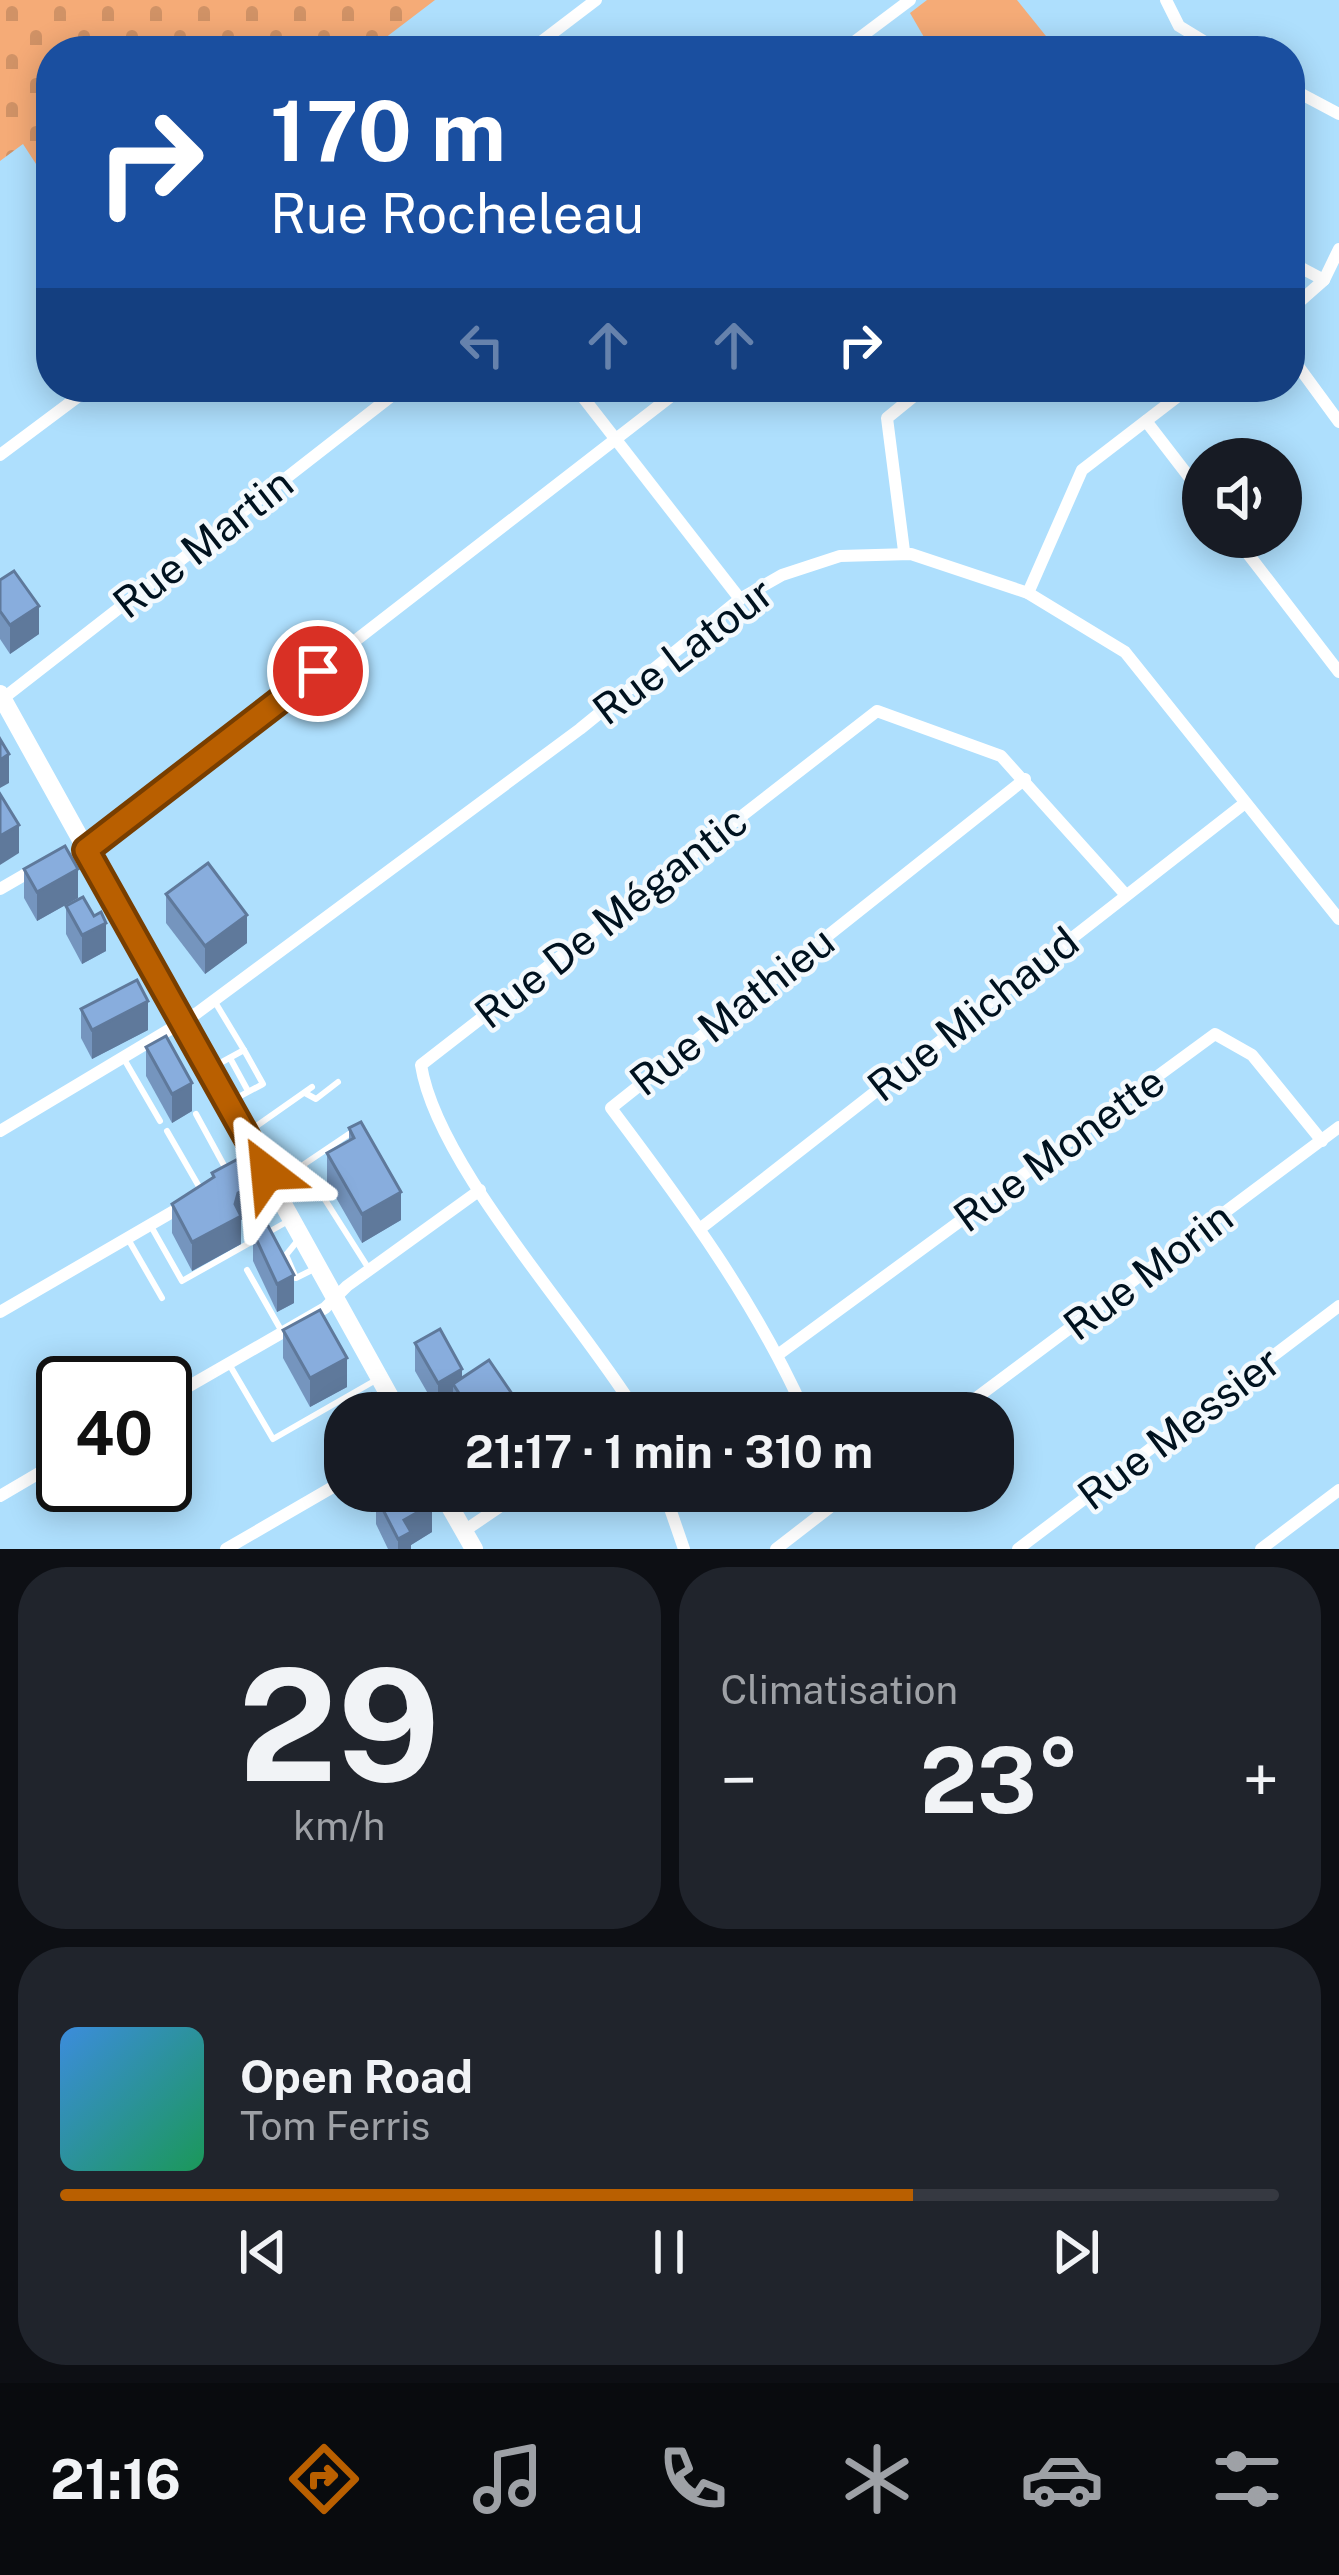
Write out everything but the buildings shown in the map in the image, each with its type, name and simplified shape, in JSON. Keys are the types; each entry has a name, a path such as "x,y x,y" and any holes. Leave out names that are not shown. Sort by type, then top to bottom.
{"street":[{"path":"549,36 596,0"},
{"path":"862,36 910,0"},
{"path":"1166,0 1179,26 1195,36"},
{"path":"1305,96 1339,114"},
{"path":"1305,297 1324,280 1339,249"},
{"path":"1305,270 1324,280"},
{"path":"1305,376 1339,422"},
{"path":"0,455 71,402"},
{"name":"Rue Martin","path":"1,698 384,402"},
{"path":"586,402 740,599"},
{"path":"79,846 664,402"},
{"path":"904,551 887,418 907,402"},
{"path":"1028,593 1082,470 1171,402"},
{"path":"1146,421 1182,468"},
{"name":"Rue Latour","path":"0,1131 214,1001 580,728 740,599 782,575 840,556 904,551 1028,593 1125,652 1339,919"},
{"path":"1251,558 1339,672"},
{"path":"1,698 79,846 388,1392"},
{"name":"Rue De Mégantic","path":"622,1392 480,1190 427,1098 421,1064 877,711 1001,756 1125,894"},
{"name":"Rue Mathieu","path":"796,1392 779,1354 701,1228 610,1108 1025,779"},
{"name":"Rue Michaud","path":"701,1228 1246,803"},
{"path":"0,889 53,858"},
{"name":"Rue Monette","path":"779,1354 1215,1034 1252,1055 1322,1141"},
{"name":"Rue Morin","path":"984,1392 1339,1127"},
{"path":"0,1312 231,1178 269,1185"},
{"path":"192,1385 283,1333 480,1190"},
{"name":"Rue Messier","path":"1018,1549 1339,1306"},
{"path":"0,1496 36,1475"},
{"path":"1261,1549 1339,1490"},
{"path":"226,1549 324,1492"},
{"path":"453,1512 469,1540 500,1512"},
{"path":"671,1512 684,1549"},
{"path":"776,1549 821,1512"}],"lane":[{"path":"214,1001 263,1084 228,1102"},
{"path":"209,1069 244,1050"},
{"path":"230,1058 249,1091"},
{"path":"124,1059 160,1121"},
{"path":"245,1134 309,1090 316,1099 338,1082"},
{"path":"196,1114 231,1178"},
{"path":"166,1131 203,1194"},
{"path":"269,1185 349,1134"},
{"path":"303,1165 369,1269"},
{"path":"150,1224 182,1281 297,1228"},
{"path":"128,1237 162,1298"},
{"path":"248,1270 283,1333"},
{"path":"229,1364 273,1439 381,1377"}],"green space":[{"path":"0,0 435,0 388,36 36,36 36,164 23,144 0,161"},
{"path":"927,0 1017,0 1046,36 923,36 910,13"}],"route":[{"path":"267,1173 86,850 318,671"}]}
